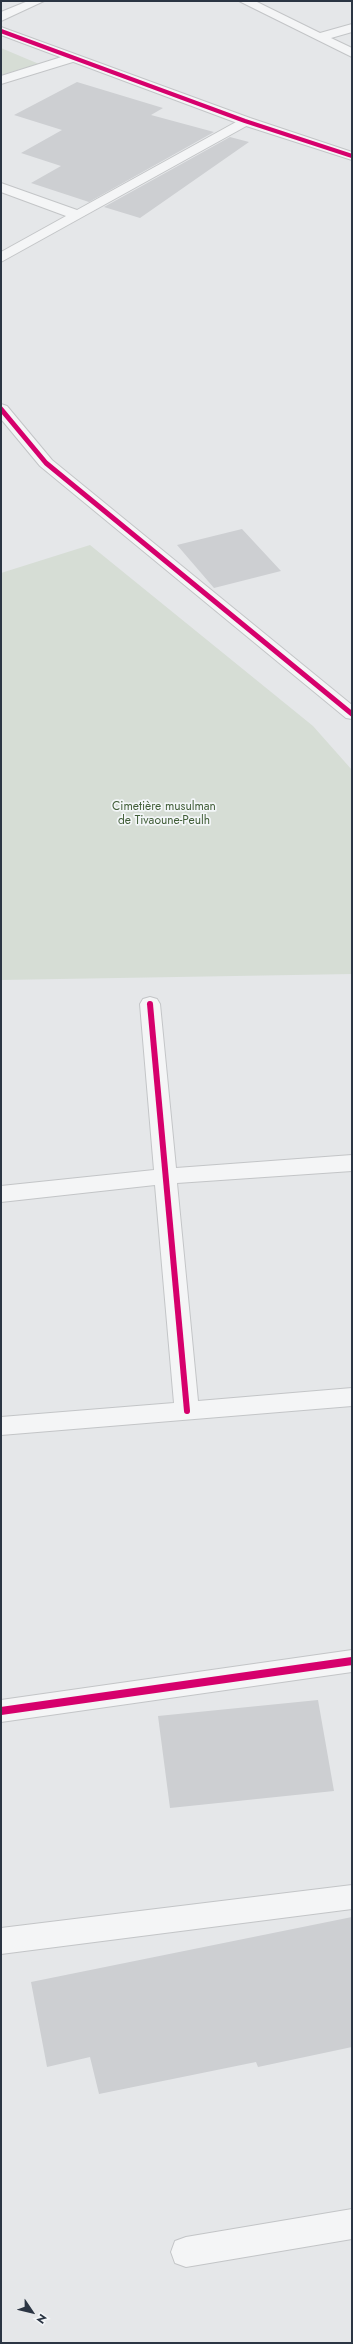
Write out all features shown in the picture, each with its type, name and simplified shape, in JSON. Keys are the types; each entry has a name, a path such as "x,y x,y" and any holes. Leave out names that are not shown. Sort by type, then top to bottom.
{"street":[{"path":"1,17 38,1"},
{"path":"245,1 352,53"},
{"path":"319,37 352,28"},
{"path":"1,31 245,122 352,156"},
{"path":"1,80 71,58"},
{"path":"1,258 245,122"},
{"path":"1,187 78,215"},
{"path":"1,409 46,463 352,714"},
{"path":"150,1004 187,1411"},
{"path":"1,1194 165,1176 352,1163"},
{"path":"1,1426 352,1397"},
{"path":"1,1711 352,1661"},
{"path":"1,1941 352,1897"},
{"path":"186,2252 352,2224"}],"green space":[{"path":"1,48 39,64 1,75"},
{"name":"Cimetière musulman de Tivaoune-Peulh","path":"90,545 313,726 352,770 352,974 1,980 1,573"}],"building":[{"path":"77,82 163,108 151,115 214,132 89,202 31,183 61,166 21,153 62,130 14,115"},
{"path":"230,137 249,142 140,218 104,207"},
{"path":"242,529 281,571 214,588 177,545"},
{"path":"318,1700 334,1791 170,1808 158,1716"},
{"path":"352,1917 352,2047 258,2067 256,2062 99,2094 90,2057 47,2067 31,1982"}],"cycle path":[{"path":"1,31 245,121 352,156"},
{"path":"1,409 46,463 352,714"},
{"path":"150,1004 187,1411"},
{"path":"1,1711 352,1661"}]}
